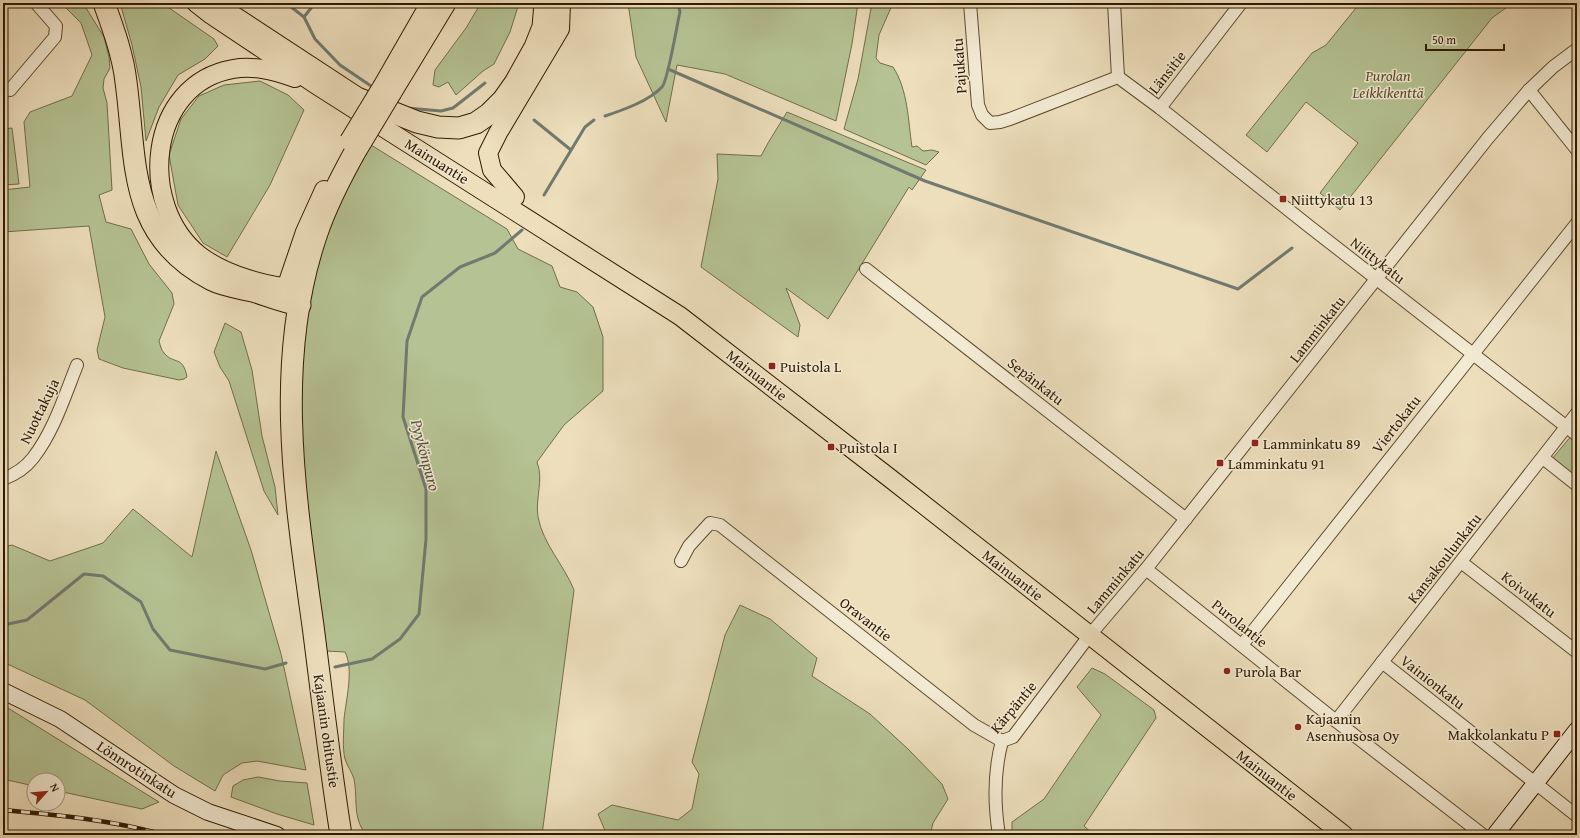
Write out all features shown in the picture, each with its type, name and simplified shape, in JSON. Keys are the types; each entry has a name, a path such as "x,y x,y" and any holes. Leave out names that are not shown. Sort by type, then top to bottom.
{"highway":[{"path":"104,3 120,53 126,80 139,191 144,208 165,245 190,266 213,280 266,295 293,296"},
{"name":"Mainuantie","path":"212,3 357,98"},
{"name":"Kajaanin ohitustie","path":"341,835 302,554 292,449 291,414 294,345 293,296 352,147 387,88 445,3"},
{"path":"357,98 417,122 438,127 459,128 476,123 489,114 503,100 526,66 543,27 545,3"}],"main road":[{"name":"Mainuantie","path":"196,3 210,14 318,86 680,316 891,479 1344,835"},
{"path":"387,88 430,3"},
{"path":"515,197 492,170 488,153 498,133 560,29 562,3"},
{"path":"293,296 224,269 199,255 186,242 170,216 160,187 159,158 164,133 178,104 187,93 207,77 233,69 261,68 278,72 318,86"},
{"name":"Mainuantie","path":"357,98 515,197 664,298 680,316"}],"street":[{"path":"10,90 56,37 56,26 36,3"},
{"name":"Pajukatu","path":"970,3 978,105 982,115 990,123 1010,119 1118,77"},
{"path":"1114,3 1118,77"},
{"name":"Länsitie","path":"1118,77 1160,108 1241,3"},
{"name":"Lamminkatu","path":"1089,636 1146,569 1488,138 1530,90 1553,67 1577,50"},
{"path":"1530,90 1577,150"},
{"name":"Niittykatu","path":"1160,108 1577,435"},
{"name":"Viertokatu","path":"1242,646 1577,223"},
{"name":"Sepänkatu","path":"866,269 1186,519"},
{"name":"Nuottakuja","path":"3,479 20,470 32,459 42,444 77,364"},
{"name":"Kansakoulunkatu","path":"1336,721 1577,413"},
{"path":"1543,458 1577,484"},
{"name":"Oravantie","path":"681,561 690,546 710,523 720,525 974,725 1002,741"},
{"name":"Koivukatu","path":"1461,562 1577,652"},
{"name":"Purolantie","path":"1146,569 1336,721 1483,835"},
{"name":"Kärpäntie","path":"999,835 996,803 997,772 1002,741 1013,737 1089,636"},
{"name":"Vainionkatu","path":"1382,662 1577,816"},
{"name":"Lönnrotinkatu","path":"3,691 60,719 174,795 208,812 277,835"},
{"path":"1495,835 1577,730"}],"green space":[{"path":"61,3 83,3 104,37 110,68 104,79 103,88 107,103 112,190 99,195 106,222 131,229 149,264 172,293 174,304 159,341 161,349 164,353 171,359 181,363 183,366 187,377 184,379 179,380 123,368 99,359 97,350 105,317 89,226 3,232 3,190 30,187 24,122 30,112 72,96 92,55 81,23"},
{"path":"120,3 162,3 214,39 218,46 205,59 178,75 159,107 146,141 141,87 132,45"},
{"path":"481,3 519,3 510,32 494,64 483,71 456,95 448,82 439,87 433,85 435,70 466,28"},
{"path":"628,3 858,3 852,44 836,121 725,74 677,65 666,122 636,57"},
{"path":"872,3 893,3 879,35 876,58 880,63 893,67 902,85 907,106 912,147 917,146 923,151 932,150 939,152 926,165 844,129 858,79"},
{"name":"Purolan Leikkikenttä","path":"1360,3 1513,3 1492,18 1340,210 1320,193 1358,143 1306,102 1267,152 1246,135 1312,53 1326,45"},
{"path":"260,81 288,95 304,110 270,185 227,257 203,243 178,205 169,155 181,119 199,96 224,85"},
{"path":"787,112 926,170 912,190 909,187 828,319 786,288 800,325 798,337 701,267 718,179 717,154 761,156"},
{"path":"12,128 19,184 3,185 3,129"},
{"path":"371,145 507,229 518,249 552,266 560,287 577,292 593,307 603,337 603,391 564,425 537,462 540,476 537,510 538,517 544,536 574,590 542,835 366,835 357,814 354,779 346,762 343,739 344,719 349,685 348,659 345,652 326,651 301,457 301,348 313,274 325,228 352,170"},
{"path":"225,323 241,332 252,370 262,436 275,487 278,515 264,491 229,381 220,367 214,352"},
{"path":"1577,429 1577,478 1552,459"},
{"path":"216,451 251,550 281,654 306,770 257,761 242,763 223,775 215,791 174,766 85,700 3,662 3,547 12,545 50,561 103,543 133,509 192,557"},
{"path":"740,605 770,619 817,658 812,676 870,714 908,749 942,784 948,799 933,823 930,835 607,835 598,814 612,805 678,820 692,809 699,774 692,762 725,635"},
{"path":"1092,668 1105,674 1154,710 1156,718 1084,826 1094,835 1012,835 1012,822 1044,799 1101,715 1077,687"},
{"path":"3,705 159,802 142,809 66,793 66,772 26,772 26,784 3,779"},
{"path":"258,777 280,781 307,783 314,825 277,814 231,797 233,786 243,780"}],"waterway":[{"path":"286,3 304,17 315,39 340,65 374,88"},
{"path":"304,17 315,3"},
{"name":"Pyykönpuro","path":"605,116 643,101 662,87 670,64 680,12 678,3"},
{"path":"668,69 925,181 1238,289 1292,248"},
{"path":"407,108 441,111 453,108 485,83"},
{"path":"534,120 571,150"},
{"name":"Pyykönpuro","path":"544,195 585,127 594,120"},
{"name":"Pyykönpuro","path":"335,667 372,659 400,639 419,614 426,539 426,489 403,417 407,341 422,297 460,267 495,253 522,230"},
{"name":"Pyykönpuro","path":"3,625 27,620 84,574 103,576 141,602 153,629 170,650 265,669 286,663"}],"railway":[{"path":"3,810 64,816 125,825 165,835"}],"place":[{"name":"Niittykatu 13","path":"1283,199"},
{"name":"Puistola L","path":"772,366"},
{"name":"Lamminkatu 89","path":"1255,443"},
{"name":"Puistola I","path":"831,447"},
{"name":"Lamminkatu 91","path":"1220,463"},
{"name":"Purola Bar","path":"1227,671"},
{"name":"Kajaanin Asennusosa Oy","path":"1298,727"},
{"name":"Makkolankatu P","path":"1557,734"}]}
